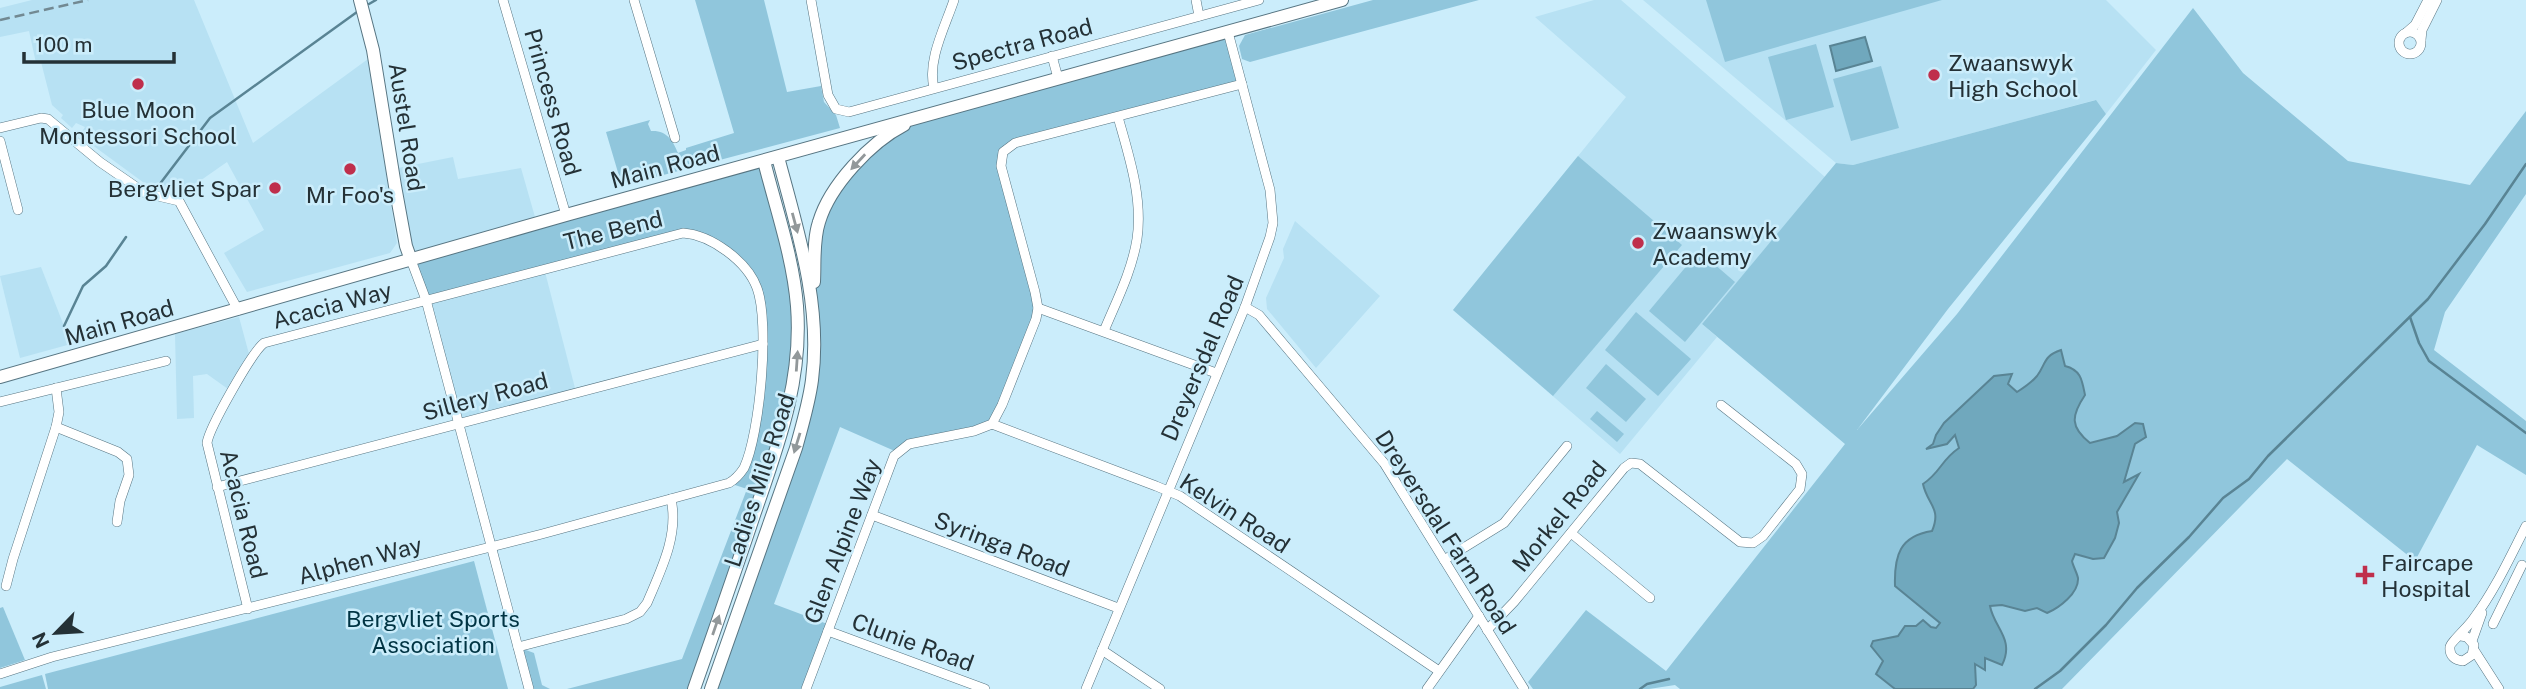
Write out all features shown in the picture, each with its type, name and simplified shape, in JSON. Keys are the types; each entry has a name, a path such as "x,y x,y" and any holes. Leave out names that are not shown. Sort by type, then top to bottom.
{"main road":[{"name":"Main Road","path":"0,377 566,215 1342,0"},
{"name":"Austel Road","path":"362,5 373,50 406,246 411,260"},
{"path":"814,327 816,236 827,202 843,179 875,145 897,129 935,112"},
{"name":"Ladies Mile Road","path":"711,689 806,415 813,377 814,327 807,271 778,157"},
{"name":"Ladies Mile Road","path":"694,689 777,449 794,386 797,351 796,299 784,235 764,161"}],"street":[{"name":"Princess Road","path":"503,0 566,215"},
{"path":"634,0 675,138"},
{"name":"Spectra Road","path":"811,0 828,96 836,109 849,112 1259,0"},
{"path":"934,88 932,72 935,57 954,0"},
{"path":"1196,0 1199,16"},
{"path":"2428,0 2415,25 2399,41 2400,49 2405,54 2416,53 2421,47 2422,30 2437,0"},
{"name":"Dreyersdal Road","path":"1086,689 1245,307 1266,251 1273,223 1273,207 1228,32"},
{"path":"2406,33 2413,32 2421,40"},
{"path":"1052,56 1058,78"},
{"path":"992,424 1002,405 1038,308 1001,166 1003,152 1015,143 1242,84"},
{"path":"1104,331 1131,263 1137,240 1135,181 1118,117"},
{"path":"0,128 41,118 48,119 100,162 145,193 179,201 238,310"},
{"path":"0,141 18,210"},
{"name":"The Bend","path":"426,300 666,236 693,233 702,236 751,275 761,303 762,382 751,444 745,466 729,483"},
{"path":"411,260 426,300 529,689"},
{"name":"Acacia Way","path":"233,392 259,347 270,340 426,300"},
{"name":"Dreyersdal Farm Road","path":"1245,307 1259,315 1384,463 1524,689"},
{"path":"1038,308 1216,373"},
{"name":"Sillery Road","path":"216,487 763,344"},
{"path":"0,402 166,361"},
{"path":"6,586 56,427 59,412 56,388"},
{"name":"Acacia Road","path":"233,392 208,436 207,452 248,609"},
{"name":"Morkel Road","path":"1487,629 1505,613 1624,468 1636,463 1735,539 1746,543 1758,541 1800,489 1802,474 1796,464 1721,405"},
{"name":"Kelvin Road","path":"992,424 1180,496 1439,671"},
{"name":"Glen Alpine Way","path":"806,689 892,459 903,447 917,442 974,431 992,424"},
{"path":"56,427 118,452 127,459 129,474 120,501 117,522"},
{"path":"1444,560 1504,523 1567,446"},
{"name":"Alphen Way","path":"0,674 52,657 248,609 729,483"},
{"path":"518,648 626,619 640,612 647,603 671,536 674,519 671,499"},
{"name":"Syringa Road","path":"872,515 1118,608"},
{"path":"2491,678 2453,657 2449,650 2452,641 2461,636 2483,608 2526,526"},
{"path":"1571,533 1650,598"},
{"path":"2493,624 2524,568 2513,553"},
{"path":"2463,661 2468,659 2483,608"},
{"path":"1427,689 1479,616"},
{"name":"Clunie Road","path":"828,631 985,689"},
{"path":"2461,636 2473,645 2500,689"},
{"path":"1102,650 1160,689"}],"shaded area":[{"path":"32,0 194,0 253,143 368,59 397,243 390,253 247,292 224,253 264,230 227,162 184,192 151,188 80,135 85,127 76,123 72,128 52,105 41,62 36,63 29,31 0,37 0,8"},
{"name":"Zwaanswyk Academy","path":"1594,0 1621,0 1825,177 1702,324 1717,337 1620,454 1453,310 1626,97 1535,17"},
{"name":"Zwaanswyk High School","path":"1643,0 2106,0 2156,50 2106,114 2095,100 1853,165 1836,163"},
{"path":"1865,37 1872,61 1836,71 1830,46"},
{"path":"453,157 458,179 521,168 537,224 411,260 393,169"},
{"path":"1295,221 1380,296 1316,368 1267,309 1266,298 1284,258 1283,249"},
{"path":"41,267 71,344 20,358 0,276"},
{"path":"544,268 576,392 458,423 426,300"},
{"path":"239,317 249,354 228,389 207,374 193,376 194,418 177,419 175,334"},
{"path":"2061,350 2065,366 2078,373 2083,385 2085,395 2077,409 2075,421 2083,437 2090,443 2117,436 2135,423 2143,424 2146,437 2135,444 2124,482 2139,474 2117,512 2119,523 2115,538 2104,558 2093,559 2075,554 2072,561 2078,578 2075,589 2052,611 2047,613 2037,608 2025,611 2002,605 1990,606 2005,641 2005,656 2002,665 1985,658 1985,670 1975,664 1976,685 1973,689 1895,689 1876,674 1883,661 1871,646 1873,641 1898,636 1905,626 1916,626 1923,620 1936,628 1940,623 1895,586 1896,565 1901,549 1913,537 1932,531 1935,523 1935,511 1923,484 1959,448 1955,435 1947,444 1926,449 1933,444 1944,423 1994,376 2012,374 2008,384 2017,392 2037,376 2048,358"}],"green space":[{"path":"695,0 764,0 787,92 821,86 824,102 836,115 840,128 622,186 606,132 650,120 648,124 651,131 665,134 678,153 734,133"},
{"path":"1373,0 1479,0 1250,62 1242,59 1239,46 1245,35"},
{"path":"1706,0 1942,0 1725,62"},
{"path":"2193,8 2243,73 2348,161 2470,185 2526,111 2526,194 2445,312 2434,350 2526,421 2526,475 2477,445 2415,561 2287,459 2062,689 1680,689 1675,685 1649,689 1533,689 1528,682 1586,610 1666,671 1845,444 1702,324 1836,163 1853,165 2096,100 2106,114 1948,309 1857,430 1957,314"},
{"path":"1228,32 1242,84 1015,143 1002,158 1038,308 992,424 897,452 840,427 774,604 830,625 806,689 711,689 806,415 815,261 827,202 897,129"},
{"path":"1816,44 1834,107 1786,120 1768,57"},
{"path":"1881,66 1899,128 1851,141 1833,79"},
{"path":"1578,156 1682,245 1553,396 1453,310"},
{"path":"764,161 791,268 796,369 694,689 567,689 682,659 747,489 729,483 741,472 762,382 761,303 743,266 693,233 426,300 411,260"},
{"path":"1699,251 1735,282 1685,342 1649,311"},
{"path":"1636,312 1691,359 1658,396 1605,350"},
{"path":"1606,364 1646,399 1626,422 1586,388"},
{"path":"1597,411 1624,434 1617,442 1590,419"},
{"name":"Bergvliet Sports Association","path":"474,561 508,689 48,689 45,674"},
{"path":"3,607 25,660 0,668 0,608"},
{"path":"518,647 534,653 542,685 550,689 529,689"},
{"path":"42,675 46,689 0,689 0,687"}],"waterway":[{"path":"369,4 376,0"},
{"path":"156,189 210,118 357,12"},
{"path":"2035,689 2060,671 2223,498 2249,479 2268,456 2428,299 2526,164"},
{"path":"64,326 83,286 106,266 126,237"},
{"path":"2410,317 2429,361 2526,433"},
{"path":"1640,689 1647,684 1669,679"}],"railway":[{"path":"0,20 88,0"}],"place":[{"name":"Zwaanswyk High School","path":"1934,75"},
{"name":"Blue Moon Montessori School","path":"138,84"},
{"name":"Mr Foo's","path":"350,169"},
{"name":"Bergvliet Spar","path":"275,188"},
{"name":"Zwaanswyk Academy","path":"1638,243"},
{"name":"Faircape Hospital","path":"2365,575"}]}
